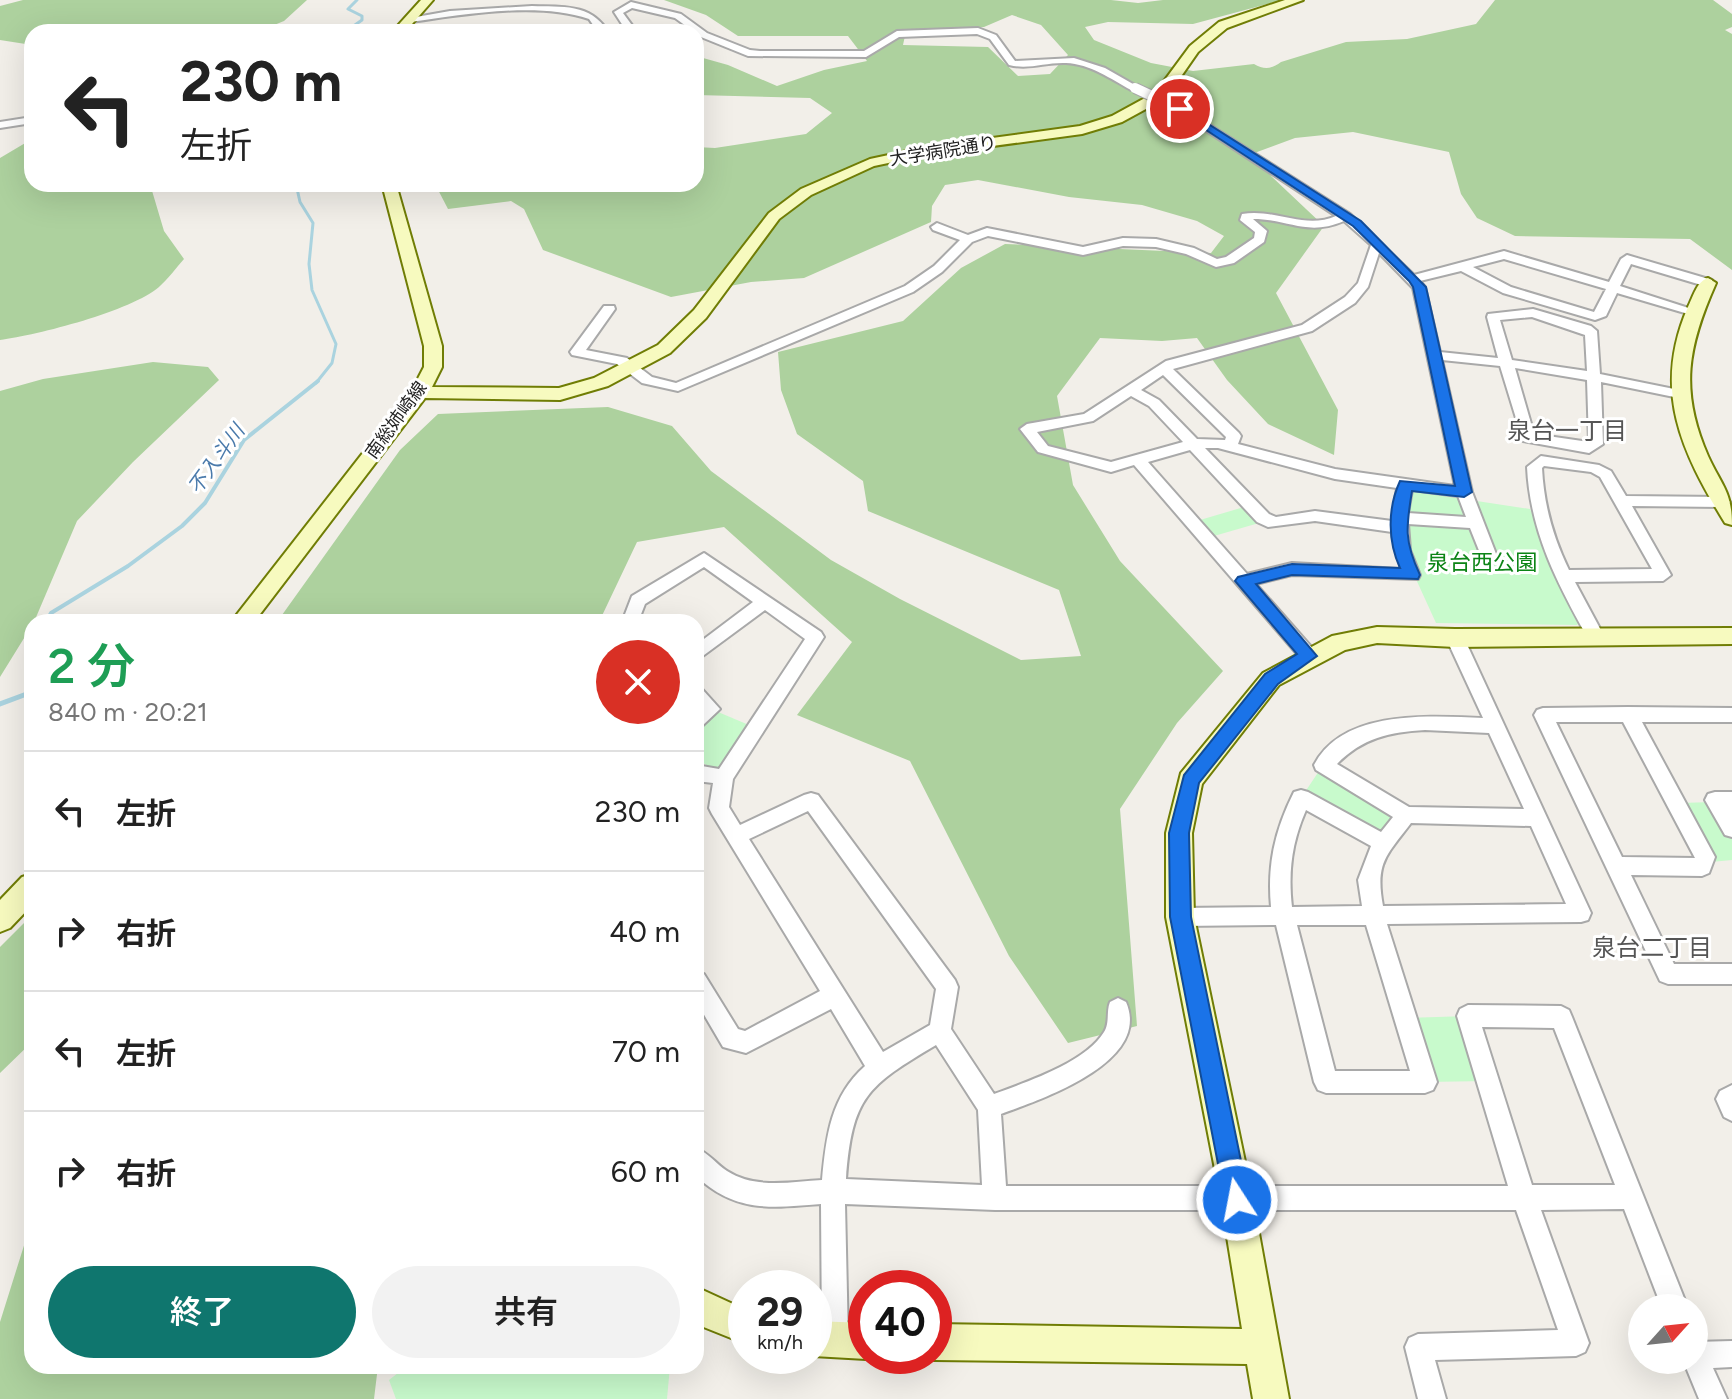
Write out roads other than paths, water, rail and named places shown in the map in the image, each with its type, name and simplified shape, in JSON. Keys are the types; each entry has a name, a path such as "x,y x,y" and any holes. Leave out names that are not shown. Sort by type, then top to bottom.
{"street":[{"path":"405,24 427,0"},
{"name":"大学病院通り","path":"420,392 560,394 601,382 664,349 700,314 774,216 806,192 870,163 926,151 1082,130 1117,119 1161,95 1194,49 1223,25 1297,0"},
{"path":"626,24 618,12 631,5 678,16 692,24"},
{"path":"410,19 486,8 570,7 593,17 598,24"},
{"path":"704,35 748,53 866,54 897,34 978,31 993,37 1012,63 1031,65 1062,60 1094,65 1180,109 1346,216 1419,287 1464,492 1490,559"},
{"path":"0,125 24,121"},
{"name":"南総姉崎線","path":"248,614 420,392 433,367 433,346 391,192"},
{"path":"609,309 577,352 622,361 627,370 670,388 686,385 817,325 909,289 938,269 968,239 987,232 1083,251 1112,243 1141,241 1169,245 1212,262 1223,263 1260,239 1261,231 1246,220 1246,216 1314,228 1327,226 1346,216"},
{"path":"937,227 968,239"},
{"path":"1378,244 1374,248 1364,284 1350,300 1307,328 1164,368 1088,418 1027,429 1043,449 1111,467 1194,444 1231,444 1315,470 1464,492"},
{"path":"1413,279 1504,255 1695,312"},
{"path":"1464,267 1507,290 1595,316 1601,313 1627,259 1708,283 1682,354 1679,394 1701,463 1727,510"},
{"path":"1533,313 1586,329 1592,334 1593,376 1596,444 1589,448 1528,438 1493,317 1533,313"},
{"path":"1435,355 1593,376 1679,394"},
{"path":"1164,368 1234,436 1231,444"},
{"path":"1131,390 1154,403 1263,518 1274,523 1315,516 1476,523"},
{"path":"1137,459 1309,656"},
{"path":"1565,576 1663,575 1606,474 1594,468 1541,461 1534,467 1536,503 1546,536 1565,576 1595,636"},
{"path":"1244,581 1292,569 1412,575 1399,548 1399,522 1405,485"},
{"path":"1620,501 1727,510"},
{"path":"633,614 638,600 704,559 815,637 724,777 719,808 879,1067"},
{"path":"704,648 763,603"},
{"path":"1271,1399 1237,1200 1180,917 1179,833 1190,780 1271,679 1340,642 1377,635 1455,638 1732,636"},
{"path":"1180,917 1581,913 1455,638"},
{"path":"1615,866 1702,867 1705,857 1628,714"},
{"path":"1732,715 1543,715 1668,974 1732,974"},
{"path":"1496,726 1410,723 1384,726 1351,738 1323,765 1406,815 1537,818"},
{"path":"704,774 724,777"},
{"path":"1384,843 1301,798 1285,835 1279,870 1283,916 1326,1082 1425,1082 1374,915 1368,880 1378,851 1406,815"},
{"path":"1732,800 1715,800 1732,829"},
{"path":"735,836 811,801 947,987 940,1031 989,1107 995,1198"},
{"path":"0,919 24,894"},
{"path":"704,994 731,1039 746,1042 835,995"},
{"path":"989,1107 1050,1084 1080,1066 1113,1039 1119,1025 1118,1009"},
{"path":"1432,1399 1418,1347 1576,1343 1524,1198 1468,1016 1561,1017 1669,1294"},
{"path":"838,1340 834,1191 837,1139 847,1104 879,1067 940,1031"},
{"path":"1732,1097 1728,1099 1732,1109"},
{"path":"704,1169 727,1184 763,1196 834,1191 995,1198 1237,1200 1630,1197"},
{"path":"704,1309 728,1320"},
{"path":"952,1342 1260,1347"},
{"path":"1708,1355 1732,1354"},
{"path":"1702,1374 1713,1399"}],"waterway":[{"name":"不入斗川","path":"356,24 362,16 348,9 357,0"},
{"name":"不入斗川","path":"298,192 300,202 313,223 309,264 312,290 336,344 332,363 317,382"},
{"name":"不入斗川","path":"50,614 128,566 182,526 205,503 244,440 317,382"},
{"name":"不入斗川","path":"0,704 24,695"}],"district":[{"name":"泉台一丁目","path":"1567,430"},
{"name":"泉台二丁目","path":"1652,947"}],"park label":[{"name":"泉台西公園","path":"1482,562"}]}
